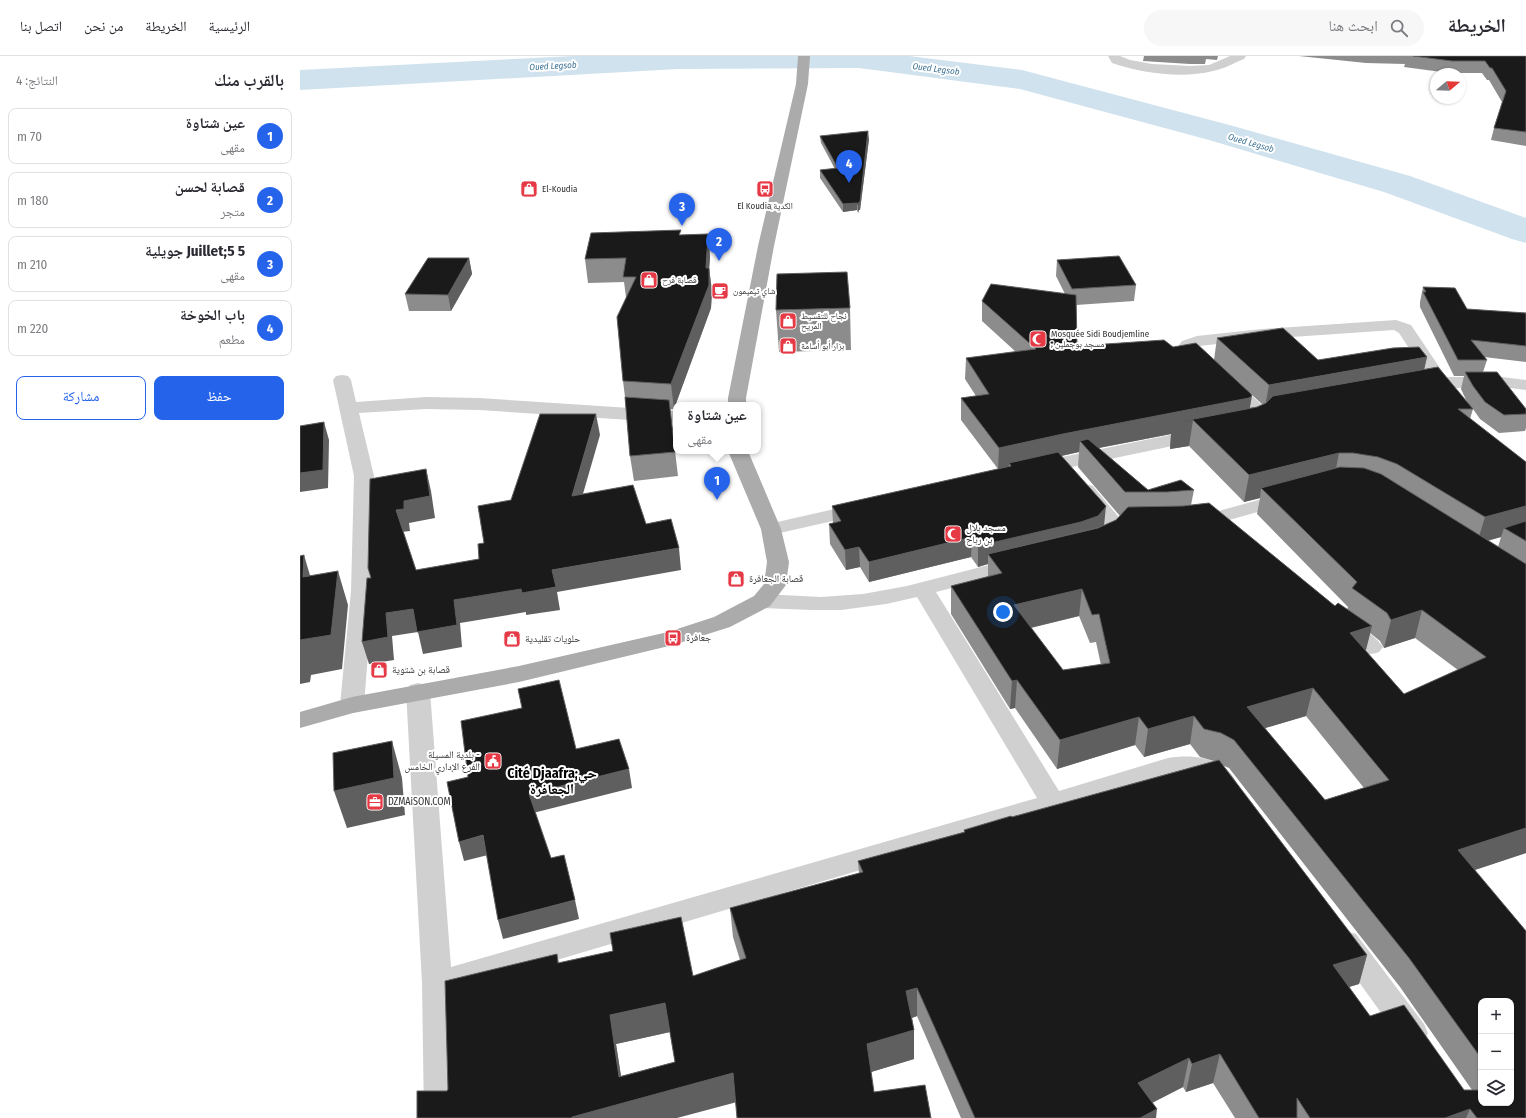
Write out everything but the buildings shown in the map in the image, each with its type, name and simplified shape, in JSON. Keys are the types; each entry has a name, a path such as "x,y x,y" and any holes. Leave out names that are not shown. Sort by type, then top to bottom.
{"main road":[{"path":"737,402 766,246 802,84 804,56"},
{"path":"300,720 352,705 418,691 518,674 673,638 722,622 762,600 775,585 778,562 771,529 739,454"}],"street":[{"path":"1114,56 1115,59 1119,61 1146,66 1195,69 1210,68 1240,56"},
{"path":"1085,550 1106,541 1123,527 1111,519 1054,465 1252,425 1267,415 1256,410 1188,345 1197,342 1262,334 1396,325 1405,329 1459,409"},
{"path":"342,380 364,476 362,591 352,705"},
{"path":"1412,388 1441,383 1502,382 1526,385"},
{"path":"349,408 426,403 479,404 673,417"},
{"path":"1180,525 1216,519 1307,493"},
{"path":"771,529 878,505"},
{"path":"1216,519 1236,533"},
{"path":"762,600 804,603 840,603 891,597 1031,561"},
{"path":"923,589 1053,802"},
{"path":"1326,613 1371,647"},
{"path":"418,691 437,983 440,1118"},
{"path":"437,983 1168,767 1182,764 1205,768 1219,775 1238,800"},
{"path":"1330,921 1388,997 1428,1054"}],"waterway":[{"name":"Oued Legsob","path":"300,80 678,60 859,59 1022,80 1221,133 1397,184 1526,231"}],"place":[{"name":"باب الخوخة","path":"849,183"},
{"name":"El-Koudia","path":"529,189"},
{"name":"El Koudia;الكدية","path":"765,189"},
{"name":"5 Juillet;5 جويلية","path":"682,226"},
{"name":"قصابة لحسن","path":"719,261"},
{"name":"قصابة فرح","path":"649,280"},
{"name":"شاي تيميمون","path":"720,291"},
{"name":"نجاح للتقسيط المريح","path":"788,321"},
{"name":"Mosquée Sidi Boudjemline ; مسجد بوجملين","path":"1038,339"},
{"name":"بزار أبو أسامة","path":"788,346"},
{"name":"عين شتاوة","path":"717,500"},
{"name":"مسجد بلال بن رباح","path":"953,534"},
{"name":"قصابة الجعافرة","path":"736,579"},
{"name":"جعافرة","path":"673,638"},
{"name":"حلويات تقليدية","path":"512,639"},
{"name":"قصابة بن شتوية","path":"379,670"},
{"name":"بلدية المسيلة - الفرع الإداري الخامس","path":"493,761"},
{"name":"DZMAiSON.COM","path":"375,802"}],"district":[{"name":"Cité Djaafra;حي الجعافرة","path":"552,782"}]}
